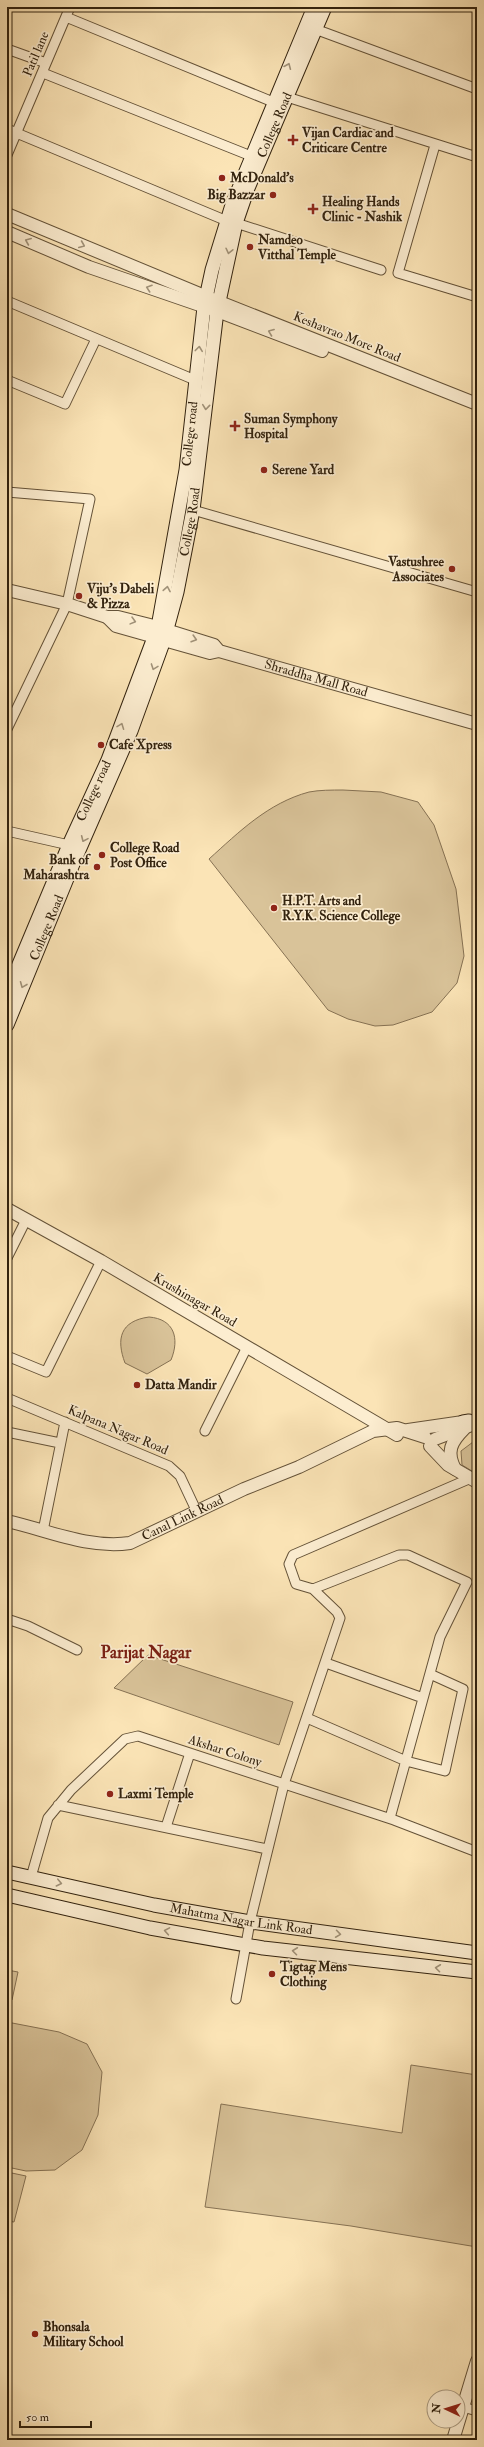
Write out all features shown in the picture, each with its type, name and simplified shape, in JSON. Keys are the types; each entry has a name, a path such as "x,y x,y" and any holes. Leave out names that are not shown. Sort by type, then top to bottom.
{"main road":[{"name":"College road","path":"7,993 69,845 108,760 161,633 192,471 195,380 211,304 212,270 231,222 251,156 314,7"},
{"name":"College Road","path":"231,222 248,188 325,7"},
{"name":"College Road","path":"7,1025 73,864 131,731 161,633 177,592 193,510 192,471 211,304"},
{"name":"Mahatma Nagar Link Road","path":"7,1872 154,1905 250,1922 477,1953"},
{"name":"Mahatma Nagar Link Road","path":"7,1895 150,1928 246,1945 477,1972"}],"street":[{"name":"Patil lane","path":"7,155 70,7"},
{"path":"66,17 273,102"},
{"path":"315,29 477,89"},
{"path":"7,49 46,63"},
{"path":"42,73 251,156"},
{"path":"287,96 435,145 477,157"},
{"path":"7,129 231,222 381,270"},
{"path":"435,145 398,273 477,297"},
{"path":"7,214 211,304 477,413"},
{"path":"7,232 89,267 211,304"},
{"path":"7,301 195,380"},
{"name":"Keshavrao More Road","path":"211,304 477,404"},
{"path":"7,380 65,404 96,339"},
{"path":"7,492 90,499 67,604 7,729"},
{"path":"193,510 477,592"},
{"name":"Shraddha Mall Road","path":"7,590 67,604 107,617 116,626 161,633 214,645 219,651 357,688 477,724"},
{"path":"7,831 69,845"},
{"name":"Krushinagar Road","path":"7,1209 101,1261 368,1419"},
{"path":"7,1258 26,1220"},
{"path":"7,1356 46,1372 101,1261"},
{"path":"205,1431 247,1347"},
{"name":"Kalpana Nagar Road","path":"7,1398 169,1466 180,1476 196,1510"},
{"path":"368,1419 384,1429"},
{"path":"368,1419 400,1431"},
{"path":"43,1531 65,1422"},
{"path":"470,1423 430,1440 453,1465 474,1480"},
{"path":"453,1465 452,1443 470,1423"},
{"name":"Canal Link Road","path":"350,1443 400,1431 470,1423"},
{"name":"Canal Link Road","path":"7,1521 97,1543 116,1545 130,1543 196,1510 299,1468 373,1431 384,1429 400,1431 430,1440"},
{"path":"7,1432 60,1443"},
{"path":"236,1999 250,1922 284,1784 340,1618 337,1612 313,1589 296,1584 289,1564 293,1555 474,1480"},
{"path":"313,1589 398,1555 408,1555 467,1582 440,1637 390,1818"},
{"path":"7,1619 28,1626 78,1650"},
{"path":"326,1663 423,1698"},
{"path":"307,1718 406,1760 445,1771 463,1688 430,1674"},
{"name":"Akshar Colony","path":"31,1877 48,1818 71,1790 126,1739 138,1736 390,1818 477,1852"},
{"path":"166,1827 190,1753"},
{"path":"58,1805 267,1849"},
{"path":"466,2397 477,2361"},
{"path":"466,2408 477,2411"},
{"path":"453,2440 456,2429"}],"shaded area":[{"path":"321,790 381,792 418,802 434,825 456,889 464,956 457,983 432,1012 393,1025 375,1026 348,1019 328,1010 209,859 243,829 280,803 309,792"},
{"path":"149,1317 164,1321 169,1326 175,1337 175,1344 171,1360 147,1374 125,1363 122,1354 121,1339 126,1327 132,1322"},
{"path":"477,1439 477,1474 462,1465 461,1451"},
{"path":"148,1655 293,1702 279,1745 114,1688"},
{"path":"7,1970 18,1972 12,2000 7,1999"},
{"path":"7,2022 59,2032 87,2044 102,2072 98,2115 82,2150 55,2170 26,2171 7,2167"},
{"path":"411,2065 477,2075 477,2247 351,2226 205,2207 221,2104 402,2133"},
{"path":"7,2172 26,2176 14,2222 7,2221"}],"place":[{"name":"Vijan Cardiac and Criticare Centre","path":"293,140"},
{"name":"McDonald's","path":"222,178"},
{"name":"Big Bazzar","path":"273,195"},
{"name":"Healing Hands Clinic - Nashik","path":"313,209"},
{"name":"Namdeo Vitthal Temple","path":"250,247"},
{"name":"Suman Symphony Hospital","path":"235,426"},
{"name":"Serene Yard","path":"264,470"},
{"name":"Vastushree Associates","path":"452,569"},
{"name":"Viju's Dabeli & Pizza","path":"79,596"},
{"name":"Cafe Xpress","path":"101,745"},
{"name":"College Road Post Office","path":"102,855"},
{"name":"Bank of Maharashtra","path":"97,867"},
{"name":"H.P.T. Arts and R.Y.K. Science College","path":"274,908"},
{"name":"Datta Mandir","path":"137,1385"},
{"name":"Laxmi Temple","path":"110,1794"},
{"name":"Tigtag Mens Clothing","path":"272,1974"},
{"name":"Bhonsala Military School","path":"35,2334"}],"district":[{"name":"Parijat Nagar","path":"146,1652"}]}
